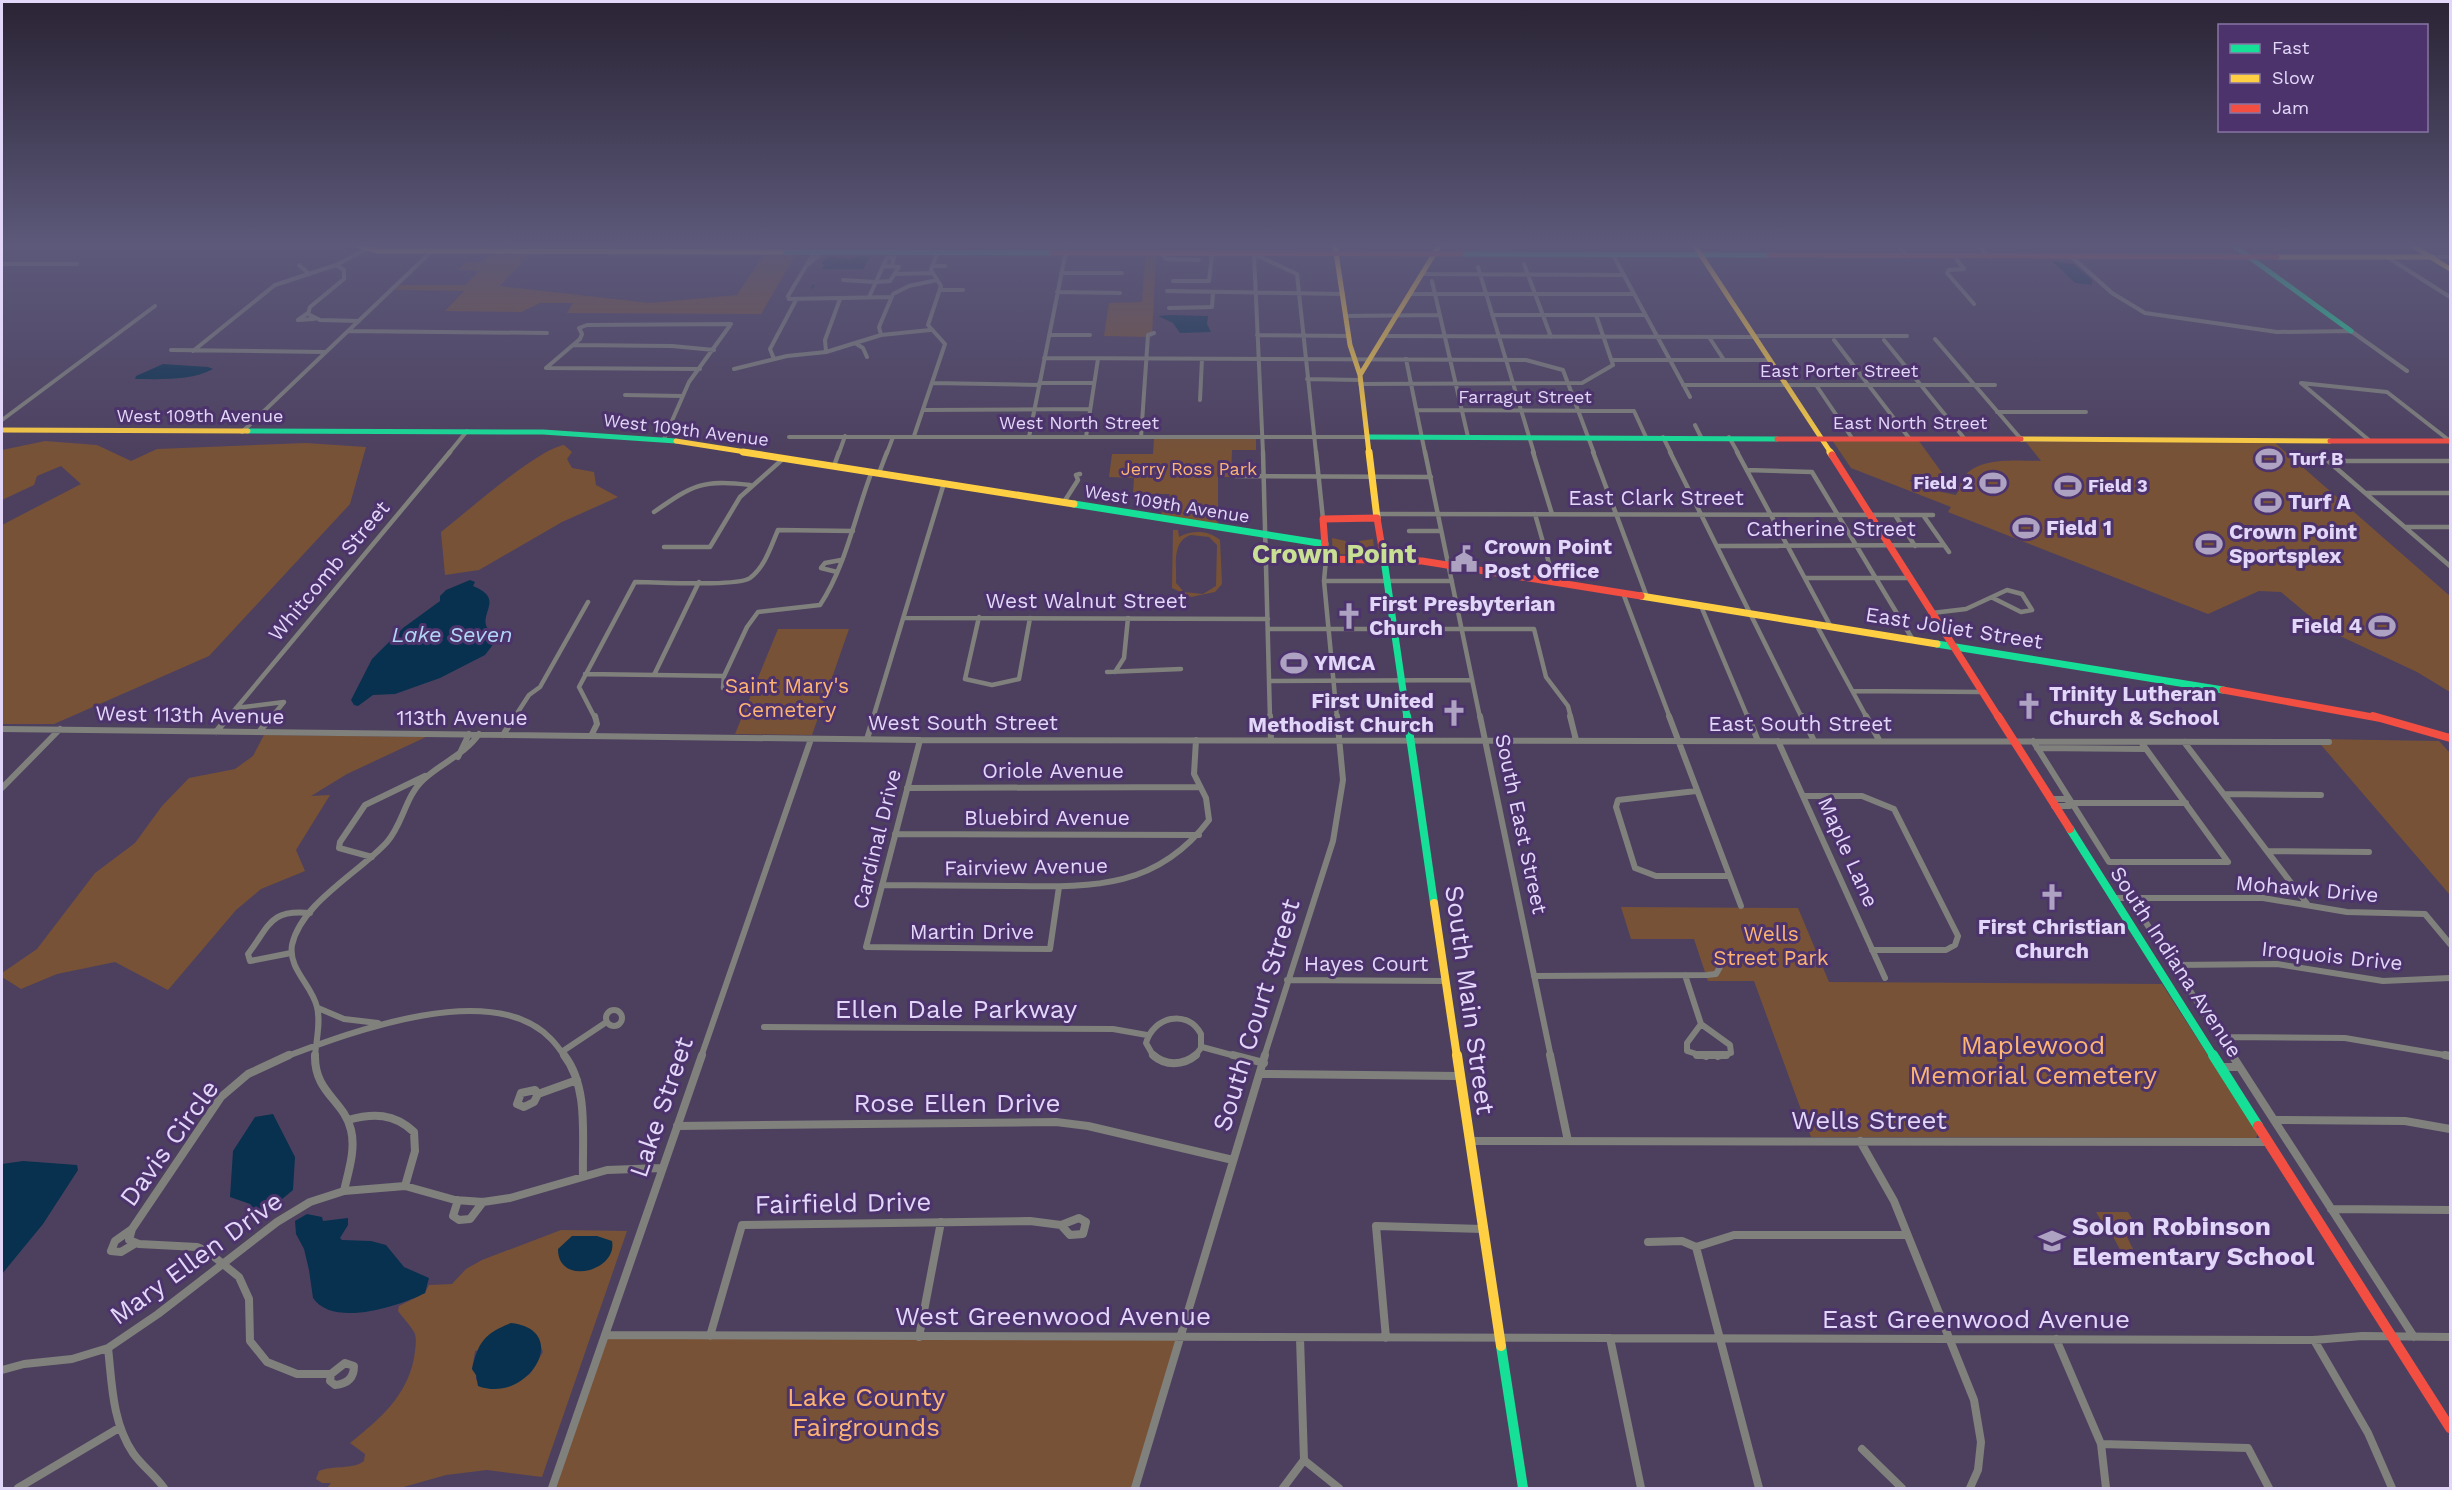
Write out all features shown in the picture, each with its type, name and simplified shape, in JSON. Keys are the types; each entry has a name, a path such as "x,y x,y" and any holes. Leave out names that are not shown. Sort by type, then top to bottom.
{"street":[{"path":"2,420 142,316"},
{"path":"193,351 237,316"},
{"path":"304,316 298,320 359,321"},
{"path":"311,316 314,319"},
{"path":"242,432 365,316"},
{"path":"774,358 770,349 788,316"},
{"path":"826,351 824,342 836,316"},
{"path":"881,335 879,327 884,316"},
{"path":"930,316 928,322 930,330"},
{"path":"1029,437 1053,316"},
{"path":"1257,316 1264,476 1271,740"},
{"path":"1301,316 1323,519 1378,516"},
{"path":"1346,316 1370,316"},
{"name":"South Main Street","path":"1346,316 1353,359 1360,380 1369,437 1384,560 1412,740 1445,981 1523,1488"},
{"path":"1360,380 1397,316"},
{"path":"1440,316 1468,437"},
{"path":"1492,316 1552,514"},
{"path":"1543,316 1551,337"},
{"path":"1307,380 1360,380 1411,384 1582,383 1612,365 1613,360 1596,316"},
{"path":"1644,316 1690,397"},
{"name":"South Indiana Avenue","path":"1740,316 1821,438 2451,1428"},
{"path":"2153,316 2264,331 2351,331"},
{"path":"2330,316 2407,371"},
{"path":"700,369 546,368 573,345 582,334 579,328 600,324 731,324"},
{"path":"664,439 682,396 731,324"},
{"path":"734,369 774,358 826,351 881,335 930,330 943,339 945,344 914,436"},
{"path":"348,331 547,333"},
{"path":"1141,437 1149,335 1154,333"},
{"path":"1049,335 1090,335"},
{"path":"1257,335 1348,336"},
{"path":"1384,336 1907,336"},
{"path":"1709,337 1724,360"},
{"path":"1935,339 2021,439"},
{"path":"1834,340 1909,438"},
{"path":"1884,340 1964,438"},
{"path":"855,343 863,348 867,357"},
{"path":"573,345 672,346 714,350"},
{"path":"171,350 326,352"},
{"path":"1044,358 1506,360 1532,361 1563,370 1647,597"},
{"path":"1086,437 1098,359"},
{"path":"1200,400 1202,359"},
{"name":"South East Street","path":"1406,359 1568,1141"},
{"path":"1613,360 1770,360"},
{"path":"932,383 1093,383"},
{"path":"2301,383 2387,392 2450,441"},
{"path":"2301,383 2370,441"},
{"name":"East Porter Street","path":"1683,385 1995,385"},
{"path":"1816,385 1852,438"},
{"path":"625,395 682,396"},
{"path":"923,410 1089,409"},
{"name":"Farragut Street","path":"1417,410 1634,411 1646,437"},
{"path":"1997,412 2086,412"},
{"path":"1695,425 1701,437"},
{"name":"West 109th Avenue","path":"2,430 467,431 574,433 664,439 1325,544"},
{"name":"Whitcomb Street","path":"216,732 467,431"},
{"path":"834,466 845,436"},
{"name":"West North Street","path":"789,437 1369,437"},
{"path":"723,688 724,676 747,627 758,612 820,605 837,572 853,531 854,518 893,437"},
{"name":"East North Street","path":"1369,437 2450,441"},
{"path":"1663,437 1814,741"},
{"path":"1729,437 1831,627"},
{"path":"664,547 710,547 732,503 750,485 784,458"},
{"path":"2328,461 2451,461"},
{"path":"2328,461 2449,564"},
{"path":"1747,470 1810,471 1914,640"},
{"path":"1235,476 1431,477"},
{"path":"654,512 703,482 716,480 750,485"},
{"path":"1064,502 1078,480"},
{"path":"867,739 944,483"},
{"path":"2366,493 2451,493"},
{"name":"East Clark Street","path":"1378,516 1407,514 1933,515"},
{"path":"1535,514 1554,582"},
{"path":"1895,515 1915,546"},
{"path":"1923,515 1949,552"},
{"name":"South Court Street","path":"1135,1488 1179,1336 1261,1074 1287,980 1333,841 1343,780 1324,581 1326,559 1323,519"},
{"path":"2405,527 2451,527"},
{"path":"591,736 597,724 594,713 579,687 635,582 732,582 749,579 761,567 778,530 853,531"},
{"path":"1409,531 1441,531"},
{"name":"Catherine Street","path":"1718,546 1943,545"},
{"name":"East Joliet Street","path":"1326,559 1384,560 1448,565 2358,712 2397,721 2451,738"},
{"path":"837,572 823,570 822,565 841,561"},
{"path":"1805,578 1910,578"},
{"path":"1324,581 1452,581"},
{"path":"654,675 699,582"},
{"path":"1932,613 1966,609 2007,590 2015,591 2024,597 2032,610 2026,613 2018,612 2001,599 1993,598"},
{"path":"1623,593 1741,906"},
{"path":"503,735 529,694 540,687 588,602"},
{"path":"1701,606 1758,741"},
{"path":"979,617 965,679 972,683 1011,684 1019,679 1030,618"},
{"name":"West Walnut Street","path":"905,618 1268,619"},
{"path":"1115,672 1124,657 1128,618"},
{"path":"1817,624 1880,740"},
{"path":"1268,629 1534,629 1546,677 1568,706 1576,740"},
{"path":"1124,657 1131,670"},
{"path":"1107,672 1180,669"},
{"path":"585,674 724,676"},
{"path":"1270,681 1472,680"},
{"path":"1853,691 1983,692"},
{"path":"236,708 272,701 284,702 259,732"},
{"name":"West 113th Avenue","path":"2,729 377,734"},
{"path":"2,788 60,729"},
{"name":"113th Avenue","path":"377,734 547,735"},
{"path":"457,759 469,734"},
{"path":"372,856 339,848 340,842 365,805 457,759 479,735"},
{"name":"West South Street","path":"547,735 920,740 1271,740"},
{"name":"Lake Street","path":"552,1488 811,739"},
{"name":"Cardinal Drive","path":"866,947 920,740"},
{"name":"Fairview Avenue","path":"882,885 1059,887 1087,886 1130,878 1180,854 1199,835 1209,820 1206,798 1194,774 1196,740"},
{"name":"East South Street","path":"1271,740 2329,742"},
{"name":"Maple Lane","path":"1778,741 1885,978"},
{"path":"2032,741 2109,862 2228,862 2141,742"},
{"path":"2184,742 2308,905"},
{"path":"2037,748 2146,749"},
{"path":"344,1191 352,1150 352,1133 348,1120 332,1105 318,1078 316,1045 318,1008 312,992 299,976 291,953 296,934 310,913 372,856 401,823 414,789 437,770"},
{"name":"Oriole Avenue","path":"907,788 1199,787"},
{"path":"396,789 414,789"},
{"path":"1696,791 1668,797 1628,797 1618,800 1616,807 1635,868 1656,876 1730,876"},
{"path":"2224,794 2321,795"},
{"path":"1804,796 1867,795 1882,800 1894,809 1958,936 1955,945 1946,950 1872,950"},
{"path":"2052,802 2070,806 2071,803 2186,803"},
{"name":"Bluebird Avenue","path":"895,834 1199,835"},
{"path":"2268,851 2369,852"},
{"name":"Martin Drive","path":"866,947 1050,949 1059,887"},
{"name":"Mohawk Drive","path":"2114,898 2263,898 2347,912 2426,914 2451,944"},
{"path":"2130,898 2414,1337"},
{"path":"291,953 256,961 250,961 248,954 278,914 290,911 310,913"},
{"name":"Iroquois Drive","path":"2173,965 2277,964 2383,981 2451,978"},
{"path":"1534,976 1712,975 1719,971 1720,967"},
{"path":"1685,975 1701,1024 1730,1045 1731,1053 1698,1055 1688,1051 1687,1043 1701,1024"},
{"name":"Hayes Court","path":"1287,980 1445,981"},
{"name":"Davis Circle","path":"318,1008 344,1019 383,1024"},
{"name":"Davis Circle","path":"132,1241 132,1229 225,1092 256,1068 289,1053 383,1024 441,1011 471,1010 501,1014 525,1021 542,1031 563,1051 572,1065 577,1080 583,1176"},
{"path":"1182,1018 1197,1026 1203,1039 1202,1047 1197,1054 1181,1064 1162,1062 1148,1051 1147,1035 1157,1023 1182,1018"},
{"path":"563,1051 605,1023"},
{"name":"Ellen Dale Parkway","path":"764,1027 1113,1029 1147,1035"},
{"path":"2220,1037 2345,1038 2451,1056"},
{"path":"1202,1047 1264,1063"},
{"path":"2222,1067 2239,1067"},
{"path":"1261,1074 1459,1076"},
{"path":"537,1094 577,1080"},
{"path":"348,1120 370,1114 389,1115 405,1121 414,1132 415,1151 405,1186"},
{"path":"2274,1120 2405,1121 2451,1129"},
{"name":"Rose Ellen Drive","path":"677,1126 1056,1122 1088,1126 1233,1160"},
{"path":"1860,1141 1894,1201 1974,1400 1981,1442 1978,1470 1970,1488"},
{"name":"Wells Street","path":"1470,1142 2269,1142"},
{"name":"Mary Ellen Drive","path":"2,1370 24,1364 72,1359 108,1348 158,1314 277,1221 310,1203 344,1191 405,1186 458,1200 483,1202 510,1198 583,1176 627,1167 662,1167"},
{"path":"458,1200 453,1216 459,1220 470,1218 483,1202"},
{"path":"2331,1209 2451,1210"},
{"name":"Fairfield Drive","path":"710,1336 742,1225 1030,1221 1061,1225"},
{"path":"919,1337 941,1222"},
{"path":"1386,1338 1376,1226 1484,1230"},
{"path":"132,1229 115,1241 111,1251 121,1252 132,1241 197,1247 207,1251 239,1277 249,1299 250,1341 267,1362 297,1374 331,1374"},
{"path":"1648,1242 1682,1241 1696,1247 1718,1238 1734,1235 1907,1235"},
{"path":"1696,1247 1759,1488"},
{"name":"West Greenwood Avenue","path":"605,1335 1501,1338"},
{"name":"East Greenwood Avenue","path":"1501,1338 2314,1340 2362,1336 2451,1337"},
{"path":"1283,1488 1304,1460 1299,1338"},
{"path":"1610,1338 1641,1488"},
{"path":"2056,1339 2101,1444 2106,1488"},
{"path":"2314,1340 2368,1433 2392,1488"},
{"path":"108,1348 119,1428 133,1453 160,1480 164,1488"},
{"path":"18,1488 119,1428"},
{"path":"2101,1444 2248,1448 2269,1488"},
{"path":"1862,1449 1902,1488"},
{"path":"1304,1460 1339,1488"}],"green space":[{"path":"1107,316 1153,316 1152,337 1104,336"},
{"name":"Jerry Ross Park","path":"1154,438 1256,439 1256,450 1232,450 1231,477 1218,477 1218,524 1161,515 1170,494 1133,494 1134,478 1109,477 1112,454 1153,454"},
{"name":"Crown Point Sportsplex","path":"1832,440 1919,441 1945,477 1909,480 1918,487 1956,495 1963,478 1978,466 1999,461 2041,461 2026,442 2274,442 2450,596 2450,692 2417,672 2325,629 2281,592 2259,591 2208,614 1948,512 1951,507 1851,468"},
{"path":"45,441 97,445 131,461 157,449 306,443 366,447 350,504 209,656 54,724 2,724 2,525 81,484 61,466 37,476 34,485 2,500 2,450"},
{"path":"564,445 572,452 567,459 572,468 594,472 596,485 618,497 562,522 479,570 445,575 441,532 520,469 552,449"},
{"path":"1173,530 1178,530 1179,537 1200,532 1210,534 1220,540 1222,584 1215,592 1191,597 1172,588","holes":["1191,535 1209,537 1217,545 1216,586 1203,594 1184,592 1176,583 1176,555 1180,543"]},
{"path":"1332,538 1346,541 1345,547 1349,553 1359,553 1361,547 1359,541 1373,539 1375,555 1333,554"},
{"name":"Saint Mary's Cemetery","path":"778,629 849,629 812,735 735,734"},
{"path":"264,735 426,737 347,774 311,796 330,795 296,850 305,871 261,889 236,910 168,990 115,962 57,974 21,989 2,977 2,973 37,949 95,873 135,843 162,806 189,778 235,769 253,756"},
{"path":"2316,739 2439,741 2450,753 2450,895"},
{"name":"Maplewood Memorial Cemetery","path":"1621,907 1798,908 1829,982 2162,984 2258,1133 2256,1138 1811,1137 1754,981 1708,981 1694,939 1631,939"},
{"path":"2096,1212 2128,1212 2142,1236 2127,1237 2141,1265 2128,1265 2106,1223 2102,1222"},
{"path":"561,1230 627,1231 542,1477 487,1470 446,1475 400,1488 327,1488 331,1483 322,1483 316,1479 319,1471 354,1466 364,1461 365,1454 350,1443 390,1406 398,1396 410,1372 416,1337 412,1328 398,1311 399,1306 425,1293 429,1285 452,1284 466,1269 482,1260","holes":["536,1334 543,1352 530,1374 508,1387 476,1380 472,1369 475,1351"]},
{"name":"Lake County Fairgrounds","path":"604,1335 1179,1337 1135,1488 552,1488"}],"water":[{"path":"1158,316 1208,316 1207,324 1211,332 1180,333 1173,323"},
{"path":"163,364 213,369 195,376 135,379 136,376"},
{"name":"Lake Seven","path":"470,580 475,582 473,586 487,595 489,600 486,625 495,642 485,655 440,678 395,694 373,695 358,706 354,705 351,700 372,659 403,628 440,601 440,596 446,590"},
{"path":"273,1114 295,1157 293,1190 275,1205 258,1213 250,1204 230,1197 233,1151 255,1117"},
{"path":"23,1161 77,1165 78,1170 43,1224 2,1274 2,1164"},
{"path":"307,1214 322,1217 323,1221 348,1218 348,1225 340,1238 342,1240 371,1241 386,1245 404,1267 429,1278 425,1293 367,1312 335,1312 323,1307 313,1298 304,1249 296,1234 295,1221"},
{"path":"572,1236 597,1236 612,1241 611,1252 598,1267 587,1271 567,1268 561,1261 558,1249"},
{"path":"511,1323 529,1328 539,1338 541,1351 536,1364 527,1376 513,1385 496,1389 478,1386 472,1369 480,1345 489,1335"}],"traffic: fast":[{"path":"2330,316 2351,331"},
{"path":"248,431 543,432 676,441"},
{"path":"1369,437 1777,439"},
{"path":"1074,504 1325,544"},
{"path":"1384,560 1434,903"},
{"path":"1937,644 2223,690"},
{"path":"2070,829 2258,1126"},
{"path":"1501,1346 1523,1488"}],"traffic: slow":[{"path":"1346,316 1350,345 1360,375 1377,518"},
{"path":"1360,375 1396,316"},
{"path":"1741,316 1832,455"},
{"path":"2,430 248,431"},
{"path":"2021,439 2330,441"},
{"path":"676,441 1074,504"},
{"path":"1641,596 1937,644"},
{"path":"1434,903 1501,1346"}],"traffic: jam":[{"path":"1777,439 2021,439"},
{"path":"2330,441 2450,441"},
{"path":"1832,455 2070,829"},
{"path":"1384,560 1377,518 1323,519 1326,559 1422,561 1641,596"},
{"path":"2223,690 2358,712 2450,738"},
{"path":"2258,1126 2450,1428"}],"place":[{"name":"Turf B","path":"2269,459"},
{"name":"Field 2","path":"1993,483"},
{"name":"Field 3","path":"2068,486"},
{"name":"Turf A","path":"2268,502"},
{"name":"Field 1","path":"2026,528"},
{"name":"Crown Point Sportsplex","path":"2209,544"},
{"name":"Crown Point Post Office","path":"1464,559"},
{"name":"First Presbyterian Church","path":"1349,616"},
{"name":"Field 4","path":"2382,626"},
{"name":"YMCA","path":"1294,663"},
{"name":"Trinity Lutheran Church & School","path":"2029,706"},
{"name":"First United Methodist Church","path":"1454,713"},
{"name":"First Christian Church","path":"2052,897"},
{"name":"Solon Robinson Elementary School","path":"2052,1241"}],"district":[{"name":"Crown Point","path":"1334,554"}],"park label":[{"name":"Wells Street Park","path":"1771,946"}]}
